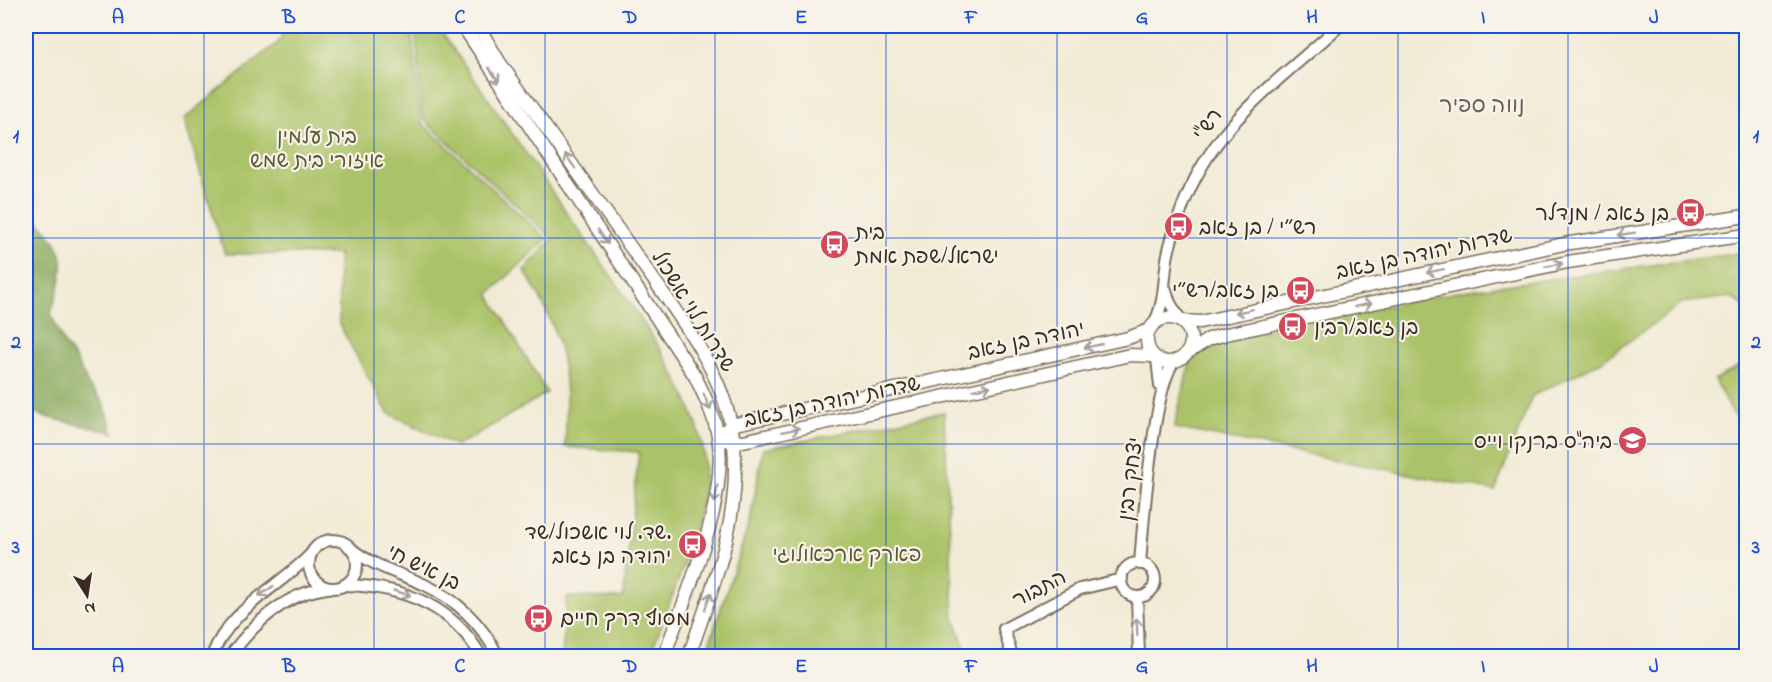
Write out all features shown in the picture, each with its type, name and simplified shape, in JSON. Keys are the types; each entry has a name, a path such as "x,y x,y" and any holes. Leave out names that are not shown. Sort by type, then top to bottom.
{"main road":[{"name":"שדרות לוי אשכול","path":"463,26 695,375 718,436 718,473 712,515 664,657"},
{"name":"שדרות לוי אשכול","path":"478,26 500,63 692,338 720,389 734,443 735,485 732,525 724,557 689,657"},
{"name":"שדרות יהודה בן זאב","path":"1181,320 1200,322 1564,244 1746,216"},
{"name":"שדרות יהודה בן זאב","path":"1186,353 1209,339 1226,334 1457,285 1574,261 1746,235"},
{"path":"1163,318 1181,320 1192,335 1191,344 1186,353 1175,360 1155,358 1147,343 1151,328 1163,318"},
{"name":"יהודה בן זאב","path":"911,386 1128,338 1151,328"},
{"name":"שדרות יהודה בן זאב","path":"911,386 731,425 718,436 734,443 1119,358 1155,358"}],"street":[{"name":"רש\"י","path":"1151,328 1161,308 1168,254 1182,208 1195,178 1218,140 1250,104 1339,26"},
{"name":"רש\"י","path":"1165,284 1166,295 1181,320"},
{"name":"יצחק רבין","path":"1140,564 1160,399 1160,378 1155,358"},
{"name":"יצחק רבין","path":"1160,399 1169,370 1175,360"},
{"path":"212,657 240,613 297,568 321,543 328,540 343,542 349,547 354,553 356,567 350,580 344,585 306,590 291,598 258,623 230,657"},
{"name":"בן איש חי","path":"349,547 374,565 421,583 456,603 481,628 498,657"},
{"path":"311,554 309,568 312,575 322,585 329,587"},
{"path":"1140,564 1151,570 1155,582 1149,593 1137,597 1125,591 1122,579 1130,566 1140,564"},
{"name":"התבור","path":"1012,657 1004,629 1080,589 1122,579"},
{"name":"בן איש חי","path":"344,585 386,589 415,597 432,605 457,624 481,657"},
{"path":"1137,597 1139,657"}],"green space":[{"name":"בית עלמין איזורי בית שמש","path":"284,26 411,26 421,122 547,239 489,294 547,393 457,446 388,413 339,324 338,254 225,254 184,119 281,40"},
{"path":"415,26 437,26 655,341 687,400 698,429 704,456 701,504 686,557 650,656 562,656 567,597 623,598 639,452 565,447 566,398 561,354 548,313 524,270 553,239 423,119"},
{"path":"26,209 51,235 58,246 62,267 61,279 51,313 63,342 76,360 89,386 103,402 114,433 41,416 26,405"},
{"path":"1746,252 1746,308 1731,297 1682,303 1600,362 1532,396 1495,491 1174,428 1191,357 1222,339 1462,291"},
{"path":"1746,362 1746,430 1744,432 1714,380"},
{"name":"פארק ארכאולוגי","path":"944,412 954,618 968,656 705,656 750,521 763,449"}],"place":[{"name":"בן זאב / מנדלר","path":"1690,213"},
{"name":"רש״י / בן זאב","path":"1178,227"},
{"name":"בית ישראל/שפת אמת","path":"834,244"},
{"name":"בן זאב/רש״י","path":"1300,290"},
{"name":"בן זאב/רבין","path":"1293,327"},
{"name":"ביה\"ס ברנקו וייס","path":"1633,441"},
{"name":"שד. לוי אשכול/שד. יהודה בן זאב","path":"692,544"},
{"name":"מסוף דרך חיים","path":"539,618"}],"district":[{"name":"נווה ספיר","path":"1482,104"}]}
